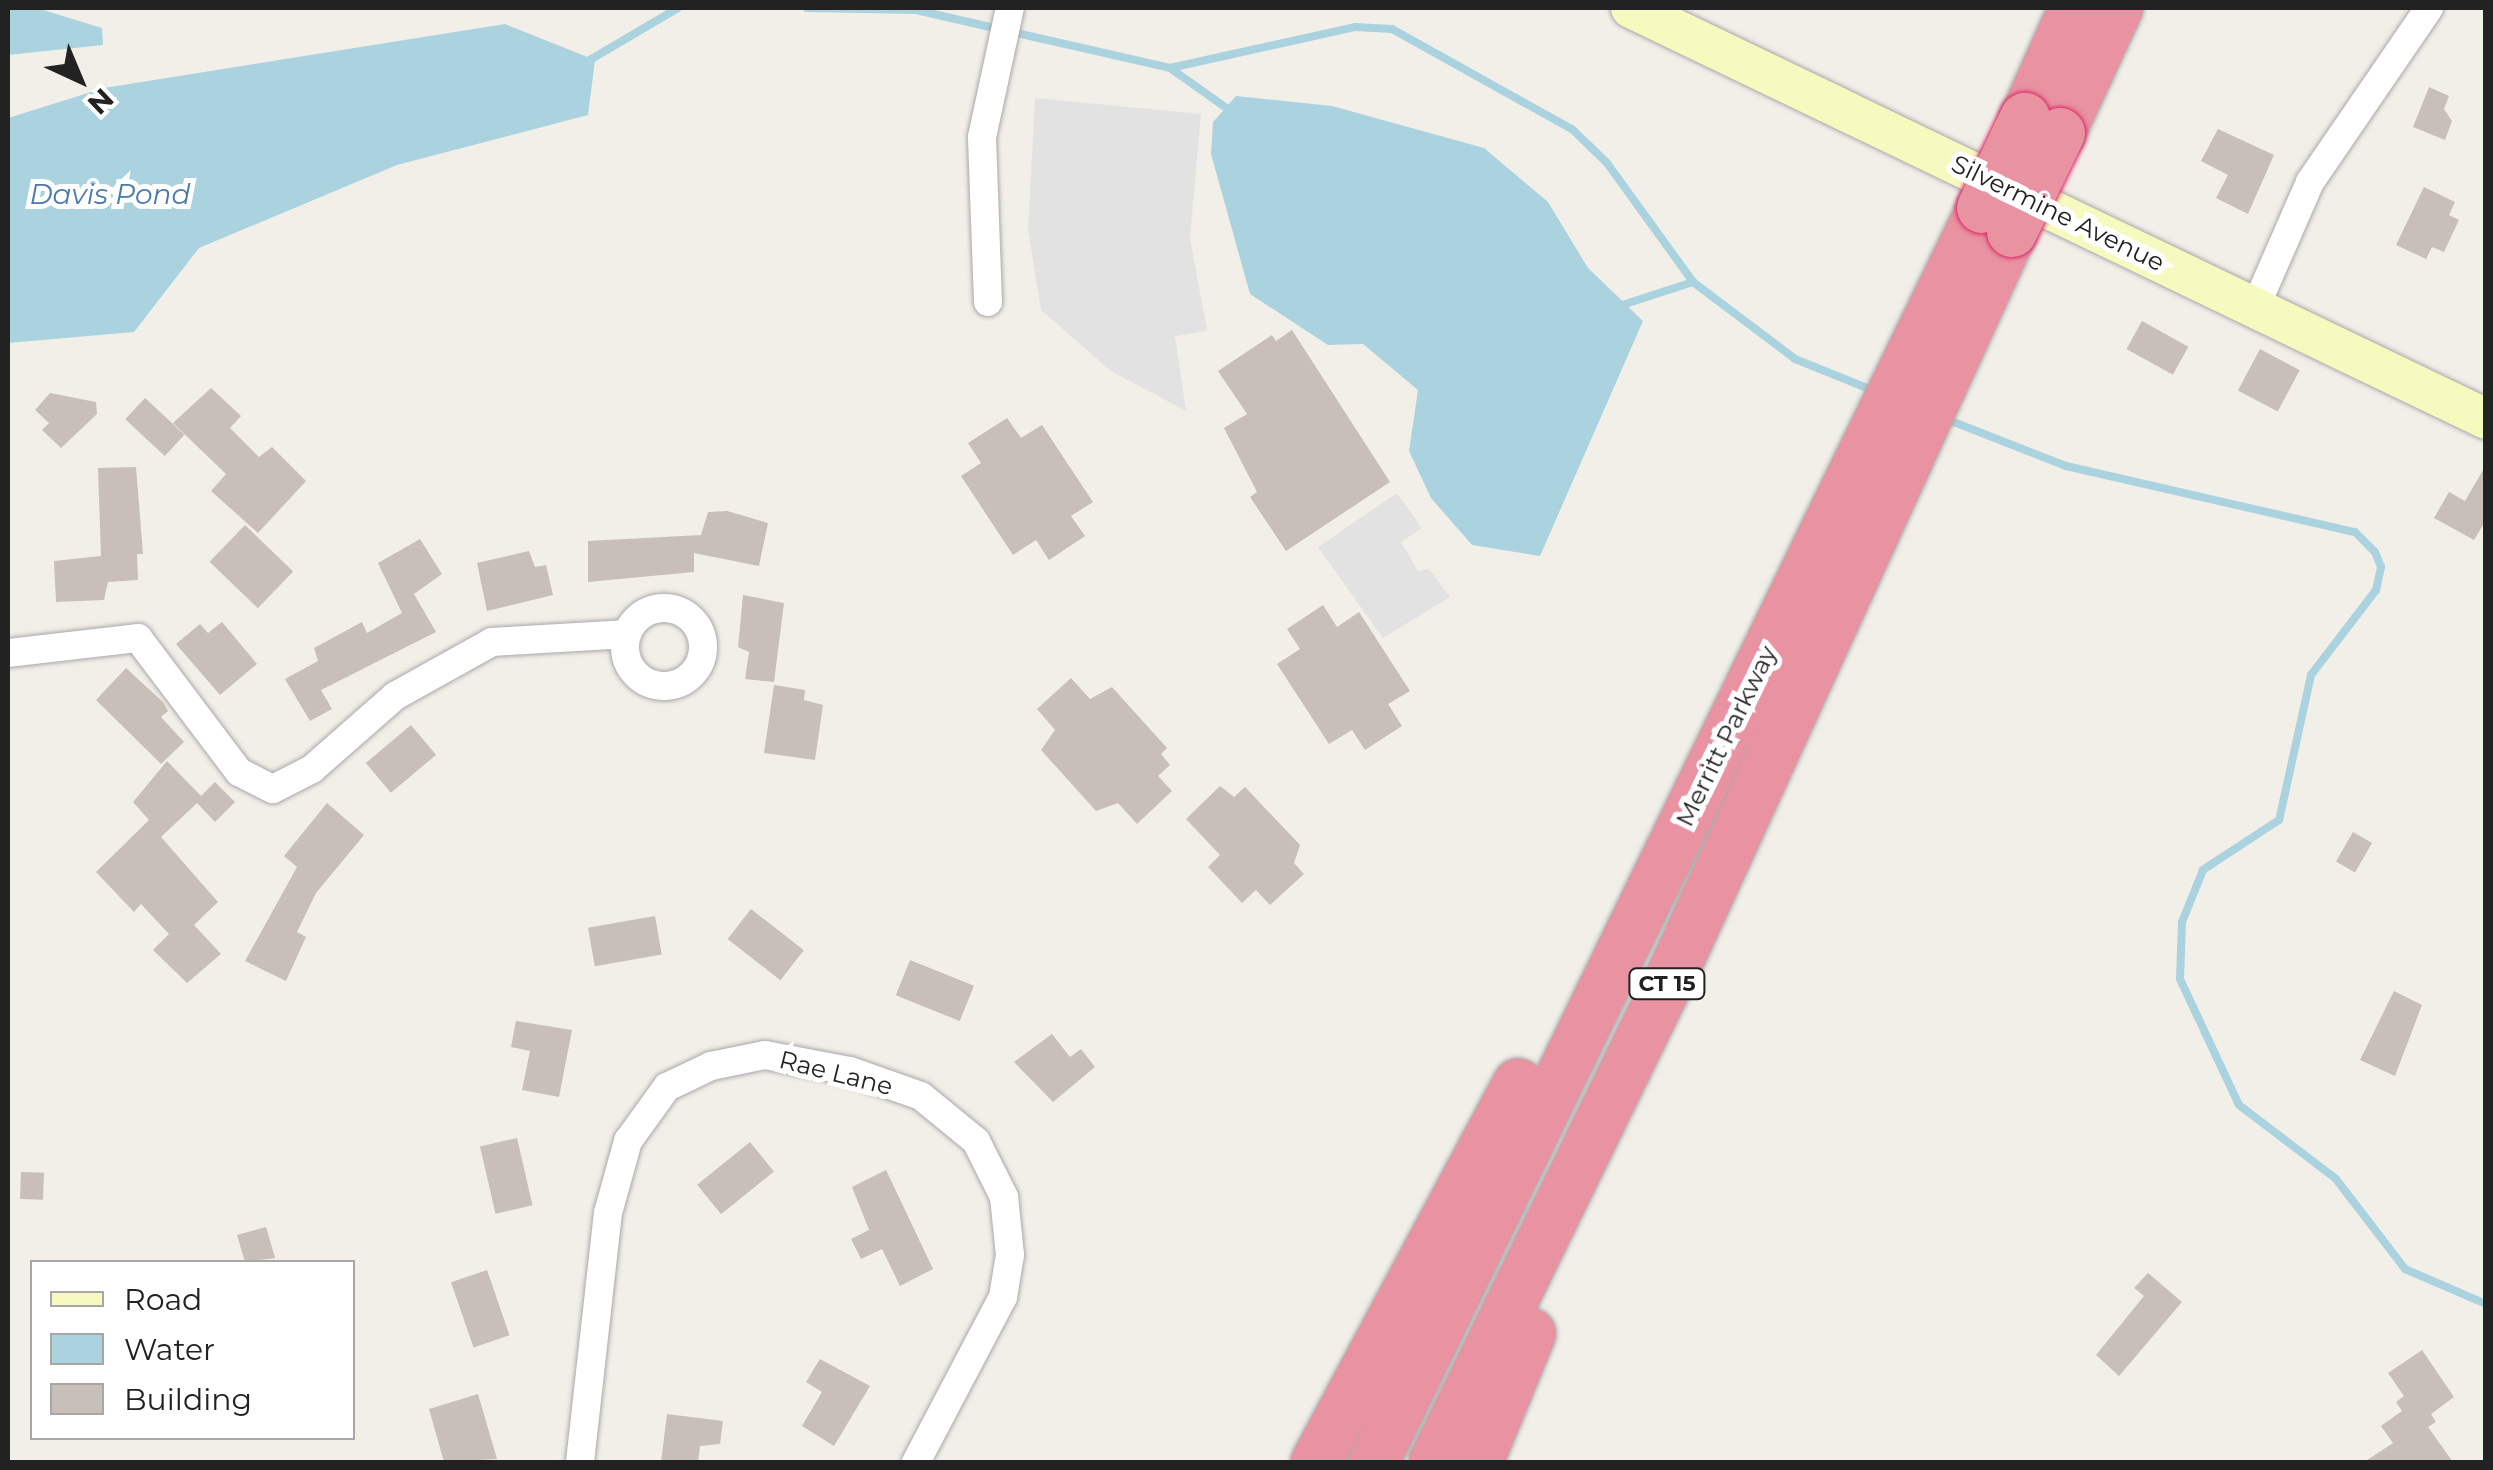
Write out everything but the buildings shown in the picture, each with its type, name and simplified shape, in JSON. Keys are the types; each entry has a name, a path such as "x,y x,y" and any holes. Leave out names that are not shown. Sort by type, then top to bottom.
{"highway":[{"name":"Merritt Parkway","path":"2042,125 2074,8"},
{"name":"Merritt Parkway","path":"1434,1462 1676,966 1869,492 1944,331 2042,125 2118,8"},
{"name":"Merritt Parkway","path":"1374,1462 1728,730 1869,492"},
{"path":"1316,1462 1578,972 1728,730"},
{"path":"1478,1462 1676,966"}],"street":[{"path":"988,302 980,166 986,107 1010,8"},
{"name":"Silvermine Avenue","path":"1631,8 2486,420"},
{"path":"2255,308 2310,182 2429,8"},
{"path":"8,653 138,638 239,772 273,789 312,769 395,696 492,642 627,634"},
{"name":"Rae Lane","path":"580,1462 608,1213 628,1141 667,1087 712,1066 765,1055 850,1071 921,1096 976,1141 1004,1197 1010,1255 1003,1296 916,1462"}],"shaded area":[{"path":"1035,98 1201,114 1190,238 1207,331 1175,336 1186,411 1111,371 1041,310 1028,230"},
{"path":"1397,493 1422,528 1401,542 1418,571 1429,569 1450,597 1383,638 1318,547"}],"water":[{"path":"8,8 37,8 102,28 103,45 8,55"},
{"name":"Davis Pond","path":"505,24 595,60 588,115 397,165 199,248 134,332 8,343 8,118 104,88"},
{"path":"1236,96 1332,106 1484,148 1548,202 1588,268 1643,321 1540,556 1472,545 1431,498 1409,451 1418,390 1363,344 1328,345 1250,294 1211,154 1213,122"}],"waterway":[{"path":"588,61 678,8"},
{"path":"807,8 916,10 999,29"},
{"path":"1012,32 1170,68 1355,27 1392,29 1572,129 1607,163 1693,282 1795,359 1872,390"},
{"path":"1170,68 1235,114"},
{"path":"1616,307 1693,282"},
{"path":"1946,419 2066,466 2355,532 2375,552 2381,567 2376,590 2311,675 2279,820 2203,870 2182,922 2180,979 2239,1105 2336,1179 2405,1269 2486,1304"}]}
